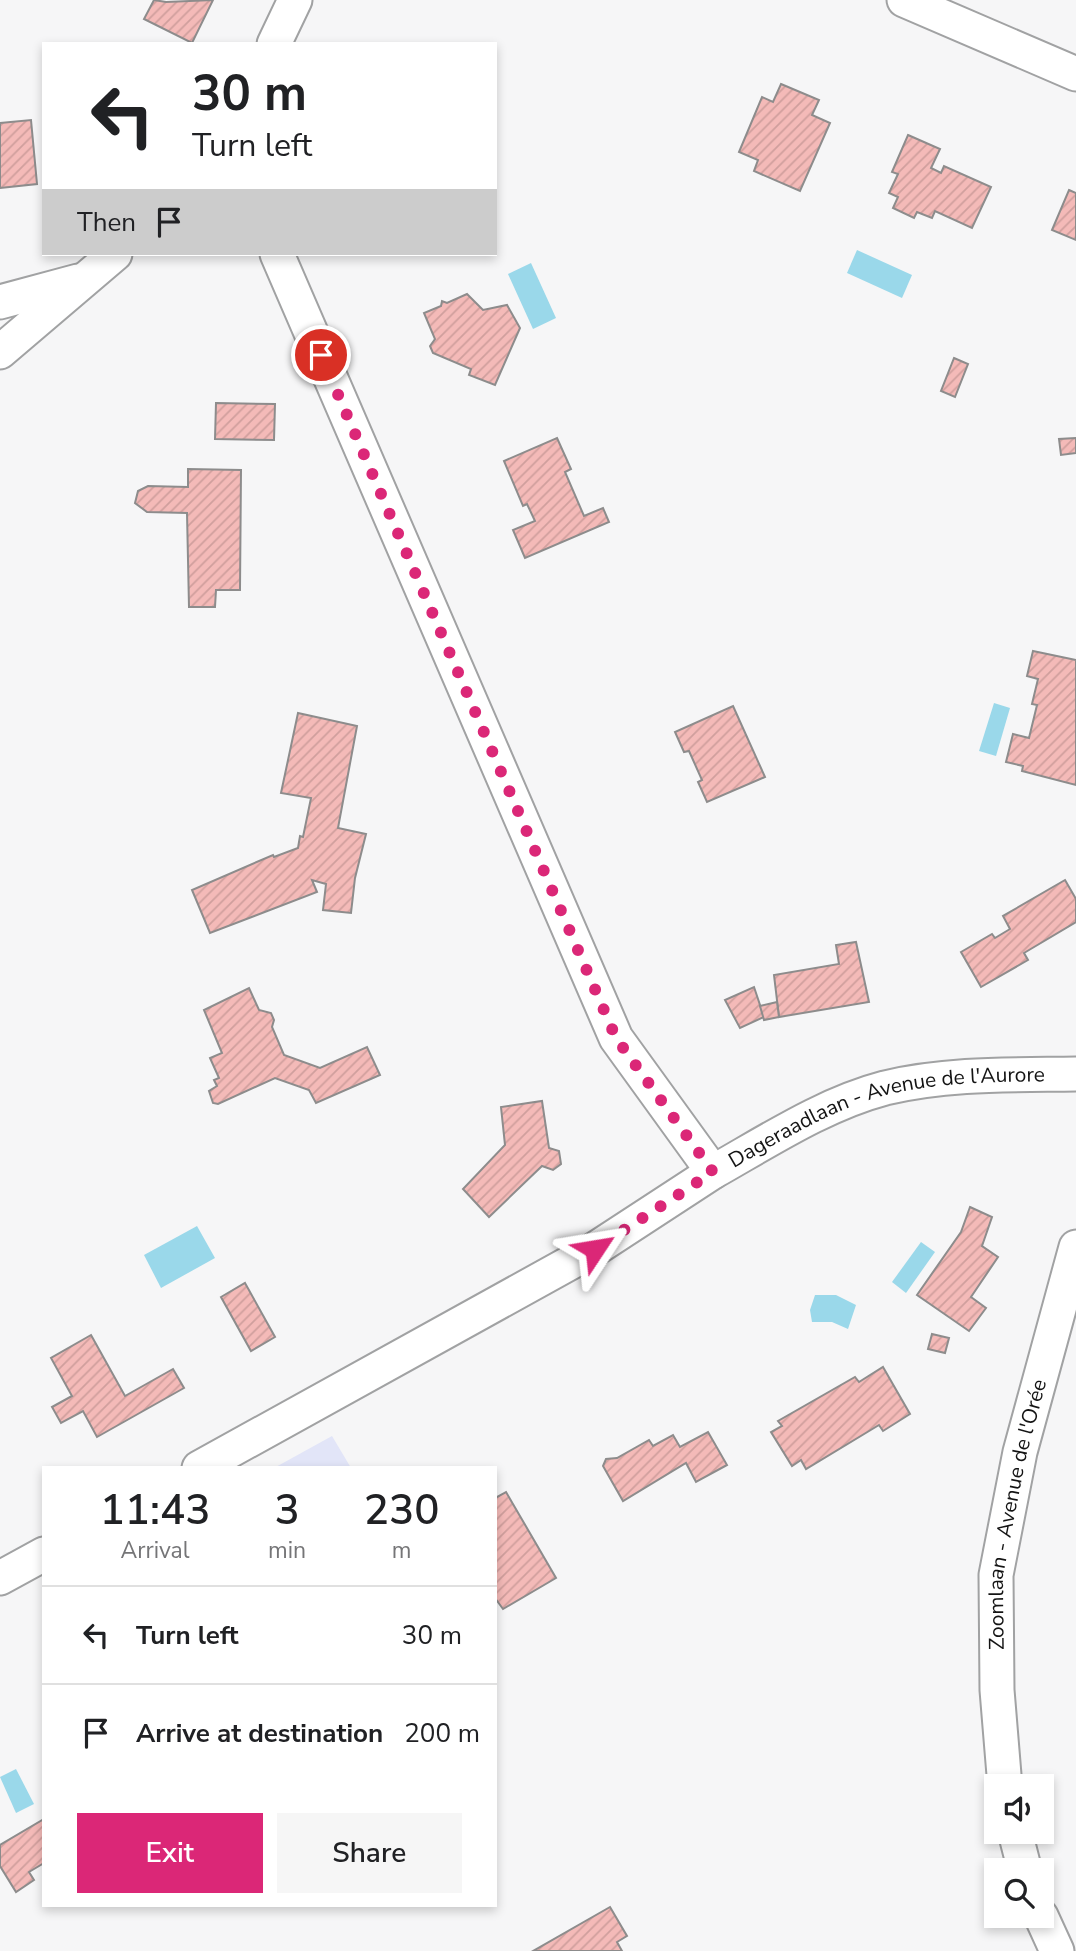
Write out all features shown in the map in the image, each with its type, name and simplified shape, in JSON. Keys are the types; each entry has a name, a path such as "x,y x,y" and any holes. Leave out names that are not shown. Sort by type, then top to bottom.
{"street":[{"path":"276,42 295,0"},
{"path":"904,0 1076,74"},
{"path":"0,352 113,256"},
{"name":"Dageraadlaan - Avenue de l'Aurore","path":"278,256 616,1038 713,1172 826,1109 884,1088 948,1077 1076,1074"},
{"path":"0,302 90,277"},
{"path":"203,1466 595,1249 713,1172"},
{"name":"Zoomlaan - Avenue de l'Orée","path":"1004,1774 997,1690 996,1575 1020,1452 1076,1247"},
{"path":"0,1578 42,1555"},
{"path":"1046,1928 1057,1951"}],"shaded area":[{"path":"332,1436 350,1466 278,1466"}],"water":[{"path":"857,250 912,275 902,298 847,273"},
{"path":"531,263 556,318 533,329 508,274"},
{"path":"994,703 1010,708 996,756 979,751"},
{"path":"197,1226 215,1258 161,1288 144,1255"},
{"path":"921,1242 935,1252 906,1293 892,1282"},
{"path":"815,1295 836,1295 856,1305 848,1329 832,1322 812,1322 810,1310"},
{"path":"16,1769 34,1804 16,1813 0,1777"}],"building":[{"path":"154,0 213,0 192,42 144,19"},
{"path":"781,84 819,100 812,115 830,123 800,191 754,171 758,160 739,152 762,97 773,102"},
{"path":"31,120 37,184 0,188 0,123"},
{"path":"908,135 940,149 931,168 941,173 944,166 991,187 972,228 935,211 932,218 917,212 914,218 893,208 898,197 889,193 898,174 892,172"},
{"path":"1069,190 1076,193 1076,240 1052,230"},
{"path":"467,294 483,310 507,305 520,328 495,385 469,375 471,369 433,353 430,346 435,339 424,313 441,306 442,301 447,303"},
{"path":"954,358 968,364 955,397 941,391"},
{"path":"216,403 275,404 274,440 215,439"},
{"path":"557,438 571,469 565,472 584,516 603,508 609,522 525,558 513,530 535,521 527,504 523,506 504,461"},
{"path":"1076,438 1076,453 1061,455 1059,439"},
{"path":"188,469 241,470 240,590 216,590 215,607 189,607 187,513 147,512 135,503 138,491 148,486 188,487"},
{"path":"1033,651 1076,660 1076,785 1022,771 1023,766 1006,762 1013,734 1029,738 1037,705 1032,704 1038,679 1027,676"},
{"path":"733,706 765,777 707,802 698,782 702,780 689,751 684,752 675,732"},
{"path":"298,713 357,726 338,828 366,834 355,878 351,913 323,910 326,884 312,880 317,892 210,933 192,890 273,855 274,857 298,848 300,836 303,837 311,798 281,793"},
{"path":"1065,880 1076,899 1076,922 1024,953 1028,960 981,987 961,952 992,934 995,938 1010,929 1003,916"},
{"path":"856,942 869,1002 779,1017 774,975 839,964 836,945"},
{"path":"754,987 764,1017 740,1028 725,1000"},
{"path":"249,988 259,1010 271,1013 274,1020 272,1027 284,1055 320,1068 367,1047 380,1075 316,1103 309,1090 275,1078 218,1104 213,1103 209,1091 217,1086 214,1080 219,1078 210,1058 222,1053 204,1010"},
{"path":"777,1002 779,1017 764,1020 760,1006"},
{"path":"542,1101 549,1148 559,1151 561,1164 553,1170 542,1166 489,1217 463,1189 505,1145 501,1107"},
{"path":"970,1207 992,1217 982,1246 998,1257 971,1297 986,1308 969,1331 917,1295 961,1232"},
{"path":"245,1283 275,1337 251,1351 221,1297"},
{"path":"932,1334 949,1338 945,1353 928,1349"},
{"path":"91,1335 125,1396 173,1369 184,1388 97,1437 83,1411 61,1423 52,1407 72,1396 51,1358"},
{"path":"883,1367 910,1414 883,1431 879,1425 806,1469 801,1460 792,1466 771,1432 782,1426 778,1421 855,1377 859,1382"},
{"path":"708,1432 727,1465 696,1482 686,1463 623,1501 603,1466 606,1459 617,1458 649,1440 653,1446 673,1435 680,1447"},
{"path":"506,1492 556,1578 503,1609 497,1601 497,1497"},
{"path":"42,1820 42,1864 29,1872 34,1880 16,1892 0,1866 0,1845"},
{"path":"610,1907 627,1936 617,1942 622,1951 533,1951"}],"route":[{"path":"321,355 616,1038 713,1172 595,1249"}]}
